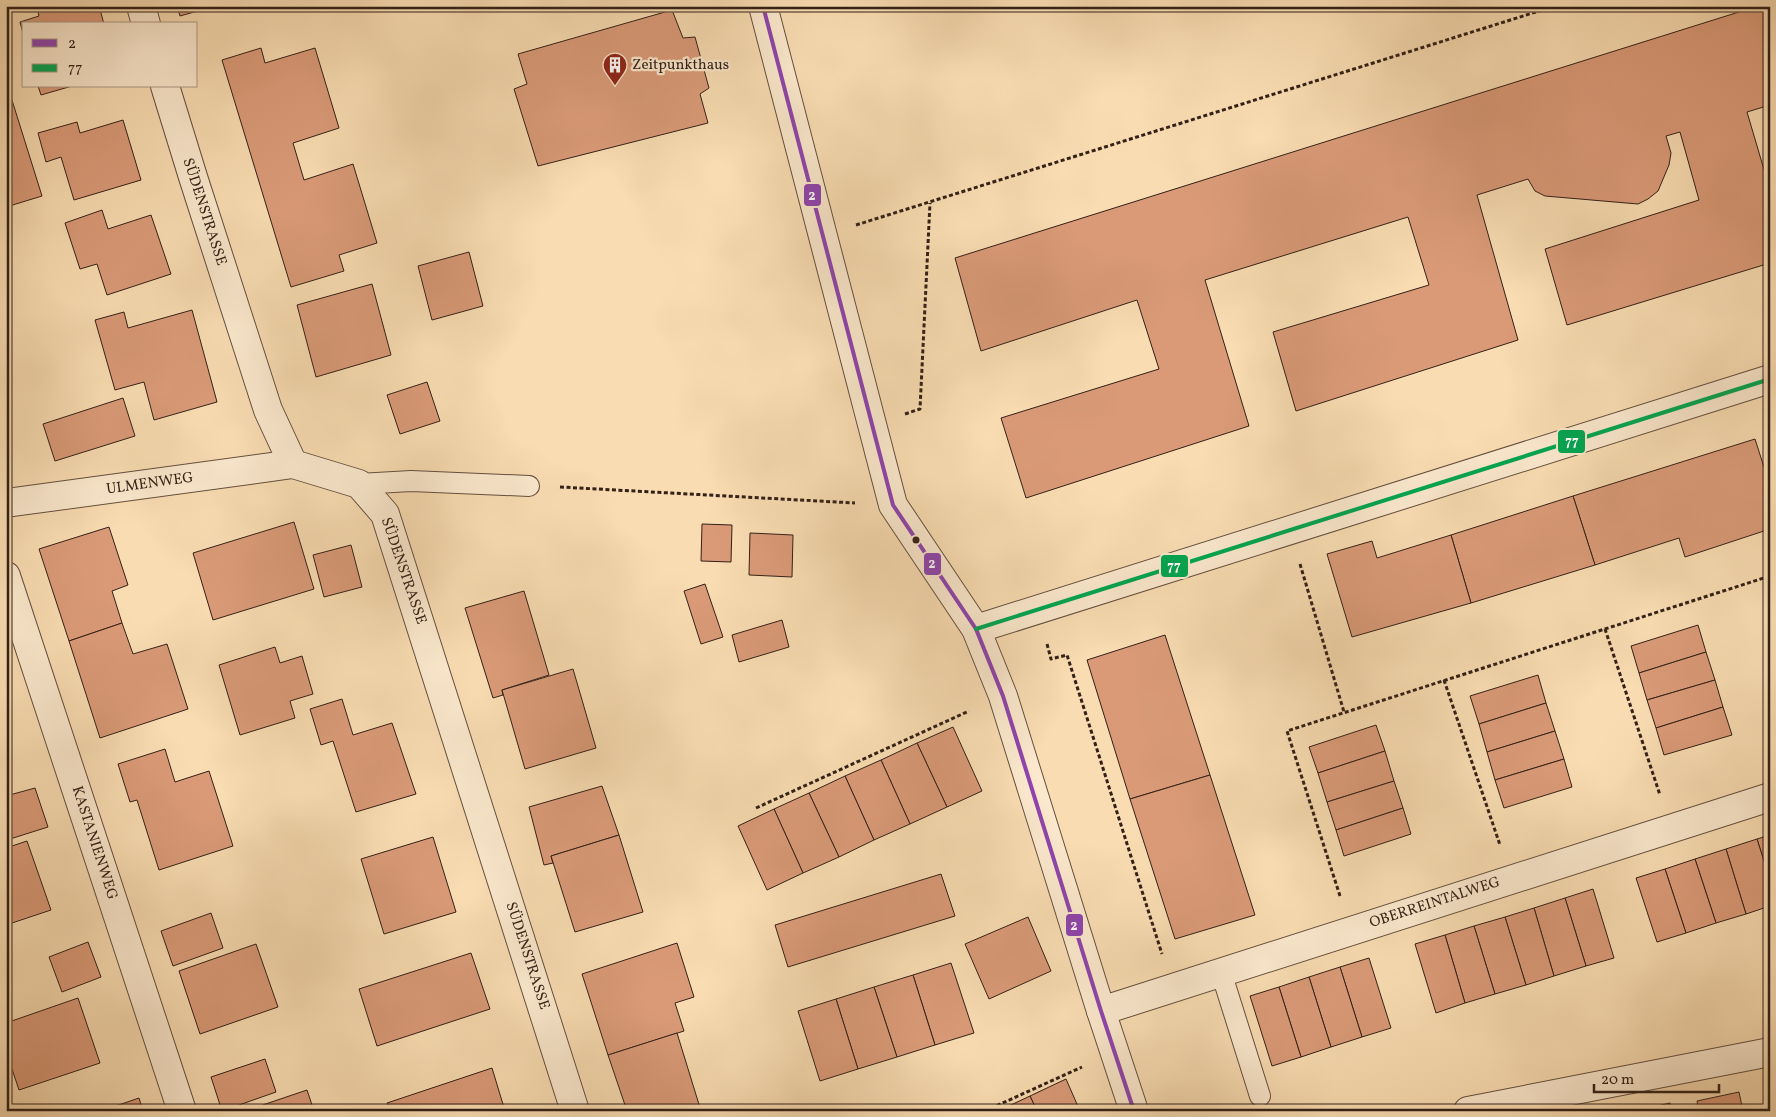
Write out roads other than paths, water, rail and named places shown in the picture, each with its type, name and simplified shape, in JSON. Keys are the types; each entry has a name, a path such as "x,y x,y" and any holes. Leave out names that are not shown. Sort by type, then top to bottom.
{"street":[{"path":"141,6 145,22"},
{"path":"763,6 893,505 976,629 1003,696 1101,1012 1134,1111"},
{"name":"SÜDENSTRASSE","path":"166,88 268,410 293,464"},
{"path":"976,629 1770,378"},
{"path":"293,464 359,484"},
{"name":"ULMENWEG","path":"6,503 293,464"},
{"name":"SÜDENSTRASSE","path":"359,484 385,514 575,1111"},
{"name":"KASTANIENWEG","path":"6,576 182,1111"},
{"name":"OBERREINTALWEG","path":"1101,1012 1351,930 1770,797"},
{"path":"1468,1111 1770,1052"}],"lane":[{"path":"359,484 411,481 529,486"},
{"path":"1221,972 1260,1096"}],"place":[{"name":"Zeitpunkthaus","path":"615,86"}]}
